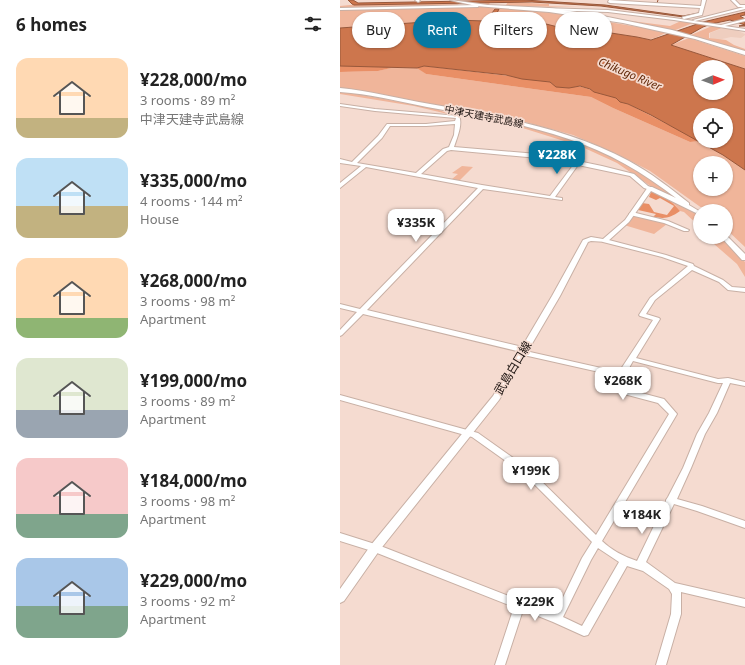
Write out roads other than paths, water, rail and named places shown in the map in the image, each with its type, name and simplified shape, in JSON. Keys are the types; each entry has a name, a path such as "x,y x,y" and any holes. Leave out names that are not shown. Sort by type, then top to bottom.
{"highway":[{"path":"452,0 478,6 541,8 612,19 689,36 745,53"}],"main road":[{"path":"340,9 478,6"},
{"name":"中津天建寺武島線","path":"340,90 511,120 550,130 617,156 646,172 667,186 693,209"},
{"path":"605,241 632,214 650,188 693,210"},
{"name":"武島白口線","path":"340,598 375,548 496,398 556,296 585,241 591,239 605,241"},
{"path":"731,244 745,258"}],"street":[{"path":"611,0 610,2 702,7"},
{"path":"541,8 590,9 689,18 701,14 704,0"},
{"path":"733,0 744,6"},
{"path":"692,21 744,6"},
{"path":"636,14 678,21"},
{"path":"646,15 745,30"},
{"path":"720,26 745,20"},
{"path":"340,105 457,119"},
{"path":"436,106 457,119"},
{"path":"451,148 456,135 457,119"},
{"path":"354,163 380,137 389,125 426,125 457,119"},
{"path":"417,175 445,150 451,148 549,157 624,172 638,179 646,187 650,188"},
{"path":"340,161 482,187 560,199"},
{"path":"552,197 577,163"},
{"path":"340,186 365,166"},
{"path":"340,334 482,187"},
{"path":"632,214 666,222 686,230"},
{"path":"605,241 664,256 690,265 721,281 730,289 745,290"},
{"path":"557,619 576,578 673,414 661,401 627,392 618,387 621,375 633,359 657,319 642,315 652,299 692,267"},
{"path":"340,306 524,350 528,354 621,375"},
{"path":"633,359 718,381 728,380 745,384"},
{"path":"661,665 676,614 677,593 672,586 641,563 728,380"},
{"path":"340,397 469,432 527,472 597,543 625,561 646,568"},
{"path":"670,500 699,508 745,525"},
{"path":"340,537 375,548 520,604 584,632 625,561"},
{"path":"672,586 745,603"},
{"path":"500,665 520,604"}],"water":[{"path":"348,0 353,0 358,3 524,0 605,5 683,16 699,13 684,17 601,6 532,2 354,5"},
{"path":"495,9 499,9 498,12 493,12"},
{"name":"Chikugo River","path":"745,12 745,15 740,16 745,19 745,25 730,20 711,24 671,45 717,60 693,60 693,100 733,100 733,65 745,69 745,170 733,162 733,156 724,156 710,148 733,148 733,108 693,108 693,138 651,115 628,104 620,102 616,98 594,92 580,86 569,88 556,87 550,82 522,79 506,75 424,66 417,68 340,66 340,28 352,27 352,48 405,48 405,23 413,23 413,48 471,48 471,21 479,21 479,48 547,48 547,24 555,26 555,48 612,48 612,33 651,40 703,22"}]}
